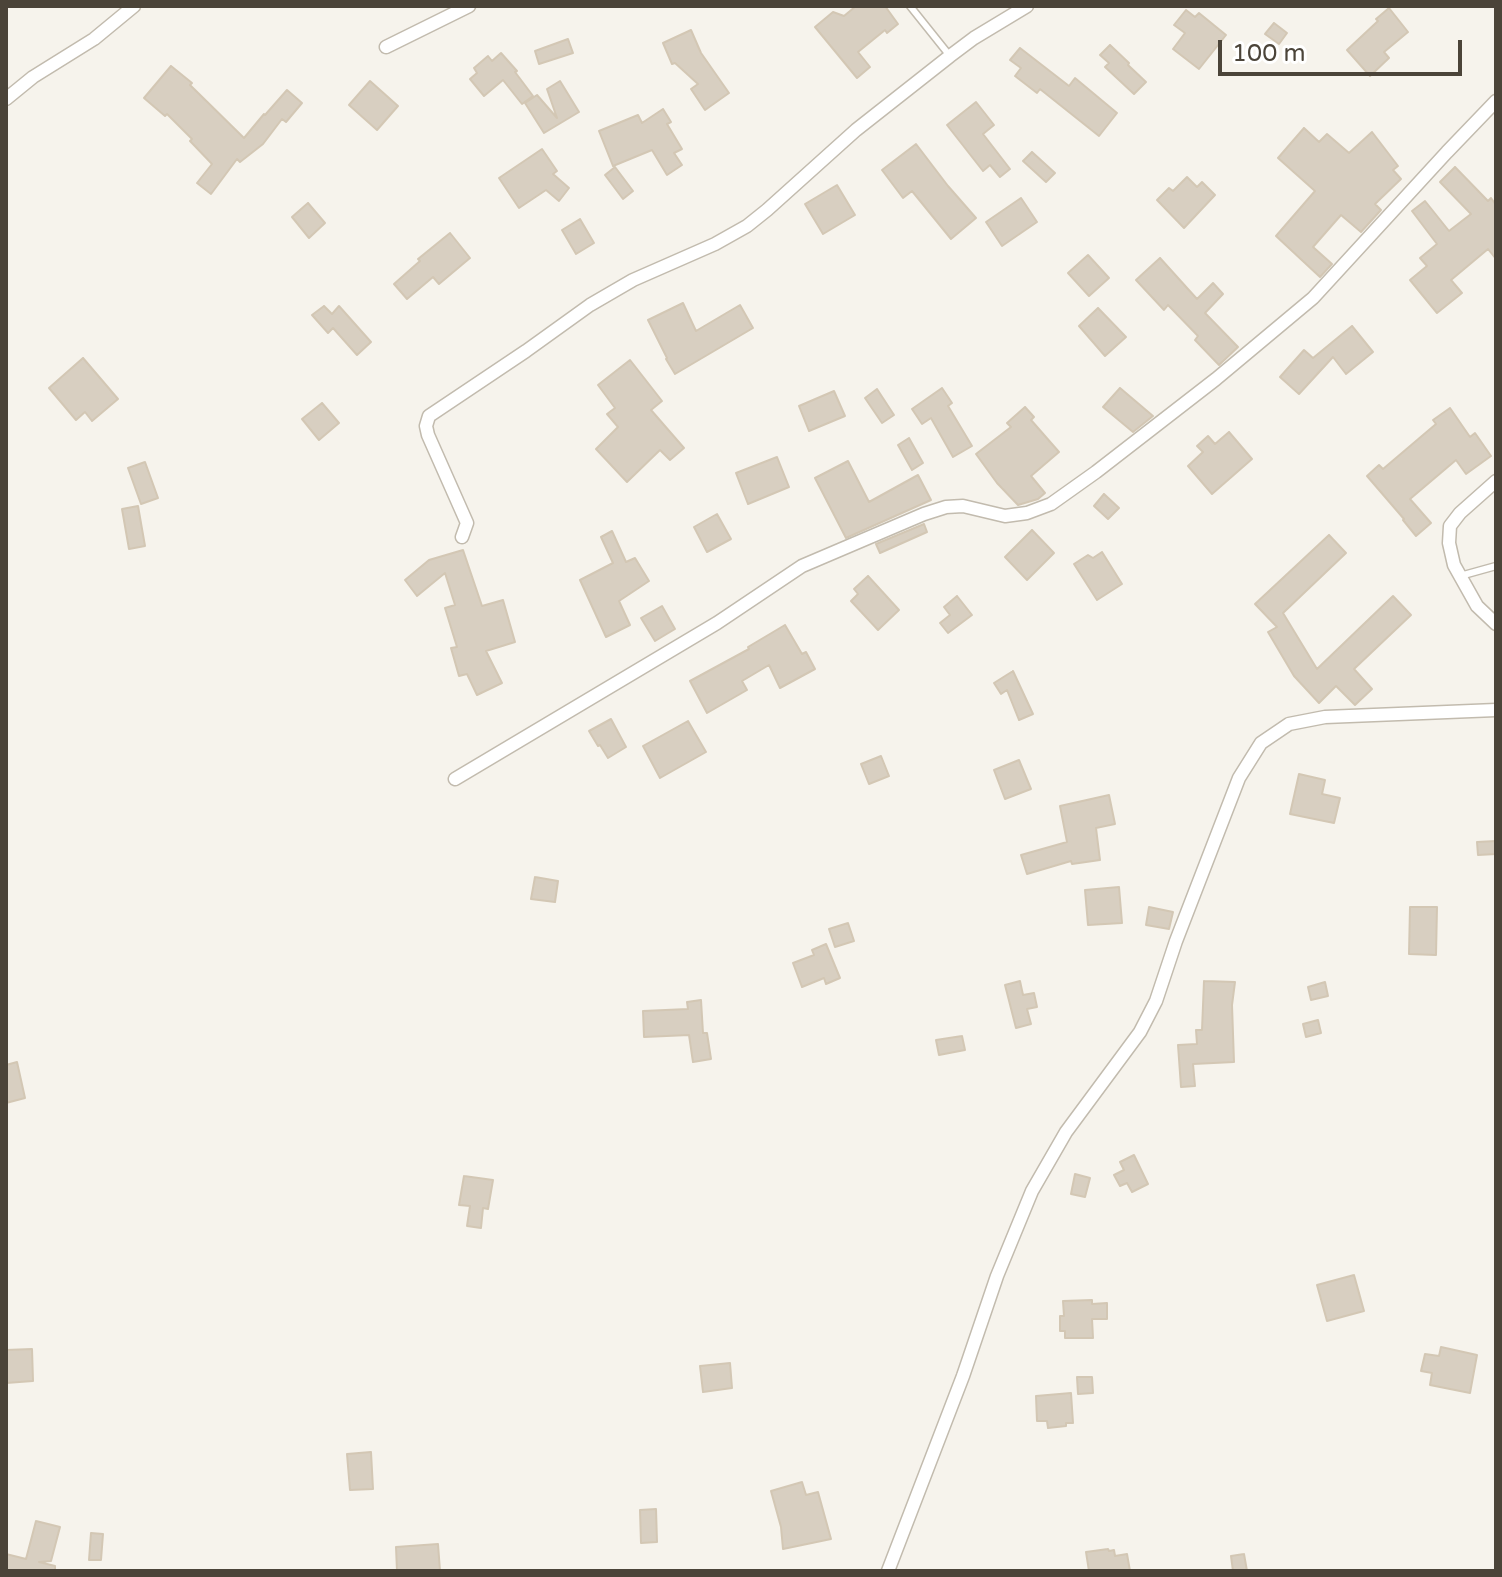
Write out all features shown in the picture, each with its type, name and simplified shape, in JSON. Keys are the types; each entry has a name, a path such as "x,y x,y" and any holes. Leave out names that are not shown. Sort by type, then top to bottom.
{"street":[{"path":"6,99 33,77 94,39 134,6"},
{"path":"386,47 469,6"},
{"path":"462,537 467,523 428,435 426,426 429,416 590,305 633,280 715,244 747,226 856,130 950,56 1027,6"},
{"path":"455,779 717,623 802,566 946,507 963,506 1005,516 1027,513 1051,504 1216,379 1313,298 1496,101"},
{"path":"1496,481 1450,526 1449,543 1454,565 1477,606 1496,624"},
{"path":"888,1571 963,1376 997,1276 1032,1191 1066,1132 1140,1032 1156,1001 1239,778 1261,743 1289,724 1325,717 1496,710"}],"lane":[{"path":"910,6 950,56"},
{"path":"1460,576 1496,566"}],"building":[{"path":"856,6 885,6 898,24 887,33 885,30 858,52 870,67 857,78 815,27 833,12 844,16"},
{"path":"1389,8 1408,32 1384,52 1389,58 1370,76 1347,50"},
{"path":"1186,10 1195,17 1199,13 1226,35 1199,69 1173,49 1185,33 1174,25"},
{"path":"1274,23 1287,33 1279,44 1265,34"},
{"path":"691,30 701,53 729,93 705,110 691,89 698,84 675,63 672,64 663,43"},
{"path":"568,39 573,53 539,64 535,51"},
{"path":"1110,45 1146,82 1134,94 1105,67 1109,63 1100,55"},
{"path":"1020,48 1069,86 1075,78 1117,113 1099,136 1040,89 1037,93 1015,76 1021,68 1010,60"},
{"path":"501,53 533,96 522,104 503,80 484,96 470,79 477,73 474,68 488,56 492,61"},
{"path":"171,66 192,83 190,85 244,138 287,90 302,103 286,122 282,119 263,144 240,162 237,159 211,194 197,183 212,164 167,114 165,116 144,98"},
{"path":"370,81 398,106 377,130 349,105"},
{"path":"560,81 579,112 544,133 525,103 537,95 557,118 547,89"},
{"path":"976,102 994,125 983,134 1010,169 1000,177 990,165 983,171 947,125"},
{"path":"663,109 671,122 667,124 682,149 674,153 682,165 667,175 652,150 613,166 599,131 638,115 642,123"},
{"path":"1304,128 1319,142 1327,134 1349,153 1372,132 1398,166 1393,170 1401,179 1375,204 1381,210 1361,232 1341,215 1313,247 1332,264 1320,277 1276,236 1315,191 1278,158"},
{"path":"916,144 976,218 951,239 912,191 903,198 882,170"},
{"path":"542,149 557,171 553,174 569,188 559,201 546,190 519,208 499,178"},
{"path":"1032,152 1055,173 1046,182 1023,161"},
{"path":"615,167 633,191 623,199 605,175"},
{"path":"1455,167 1488,201 1491,198 1496,205 1496,259 1488,249 1451,280 1462,293 1437,313 1410,280 1427,266 1420,258 1437,244 1412,211 1425,201 1449,231 1471,214 1440,182"},
{"path":"1187,177 1197,187 1202,182 1215,195 1184,228 1157,200 1169,188 1173,191"},
{"path":"837,185 855,215 823,234 805,204"},
{"path":"1021,198 1037,222 1002,246 986,222"},
{"path":"308,203 325,223 309,238 292,217"},
{"path":"580,219 594,243 576,254 562,230"},
{"path":"450,233 470,258 439,284 433,277 407,299 394,284"},
{"path":"1088,255 1109,278 1089,296 1068,273"},
{"path":"1160,258 1197,299 1213,283 1223,294 1205,313 1238,347 1219,365 1195,340 1198,336 1168,305 1164,310 1136,280"},
{"path":"683,303 696,331 740,305 753,328 675,374 648,320"},
{"path":"324,306 332,314 339,306 371,342 357,355 333,328 328,333 312,315"},
{"path":"1098,308 1126,337 1105,356 1079,326"},
{"path":"1352,326 1373,352 1346,374 1333,357 1299,394 1280,377 1304,350 1313,358"},
{"path":"83,358 118,399 92,421 85,412 76,420 49,388"},
{"path":"630,360 662,401 651,410 684,448 670,460 660,450 627,482 596,449 618,427 607,414 615,408 598,385"},
{"path":"942,388 952,403 948,406 972,446 953,457 931,418 922,424 912,409"},
{"path":"1120,388 1153,416 1133,432 1103,407"},
{"path":"877,389 894,415 882,423 865,398"},
{"path":"834,391 845,416 809,431 799,406"},
{"path":"322,403 339,423 319,440 302,419"},
{"path":"1025,407 1034,417 1031,420 1059,452 1031,476 1045,493 1038,499 1018,505 976,454 1011,427 1007,423"},
{"path":"1450,408 1470,437 1475,433 1491,456 1466,474 1456,460 1410,499 1431,523 1416,536 1367,476 1379,465 1383,469 1436,424 1433,420"},
{"path":"1229,432 1252,459 1212,494 1188,466 1203,452 1197,446 1208,436 1215,444"},
{"path":"909,438 923,463 912,470 898,445"},
{"path":"777,457 789,487 748,504 736,473"},
{"path":"848,461 869,502 918,475 931,500 846,538 815,478"},
{"path":"145,462 158,498 141,504 128,468"},
{"path":"1104,494 1119,508 1108,519 1094,506"},
{"path":"138,506 145,546 129,549 122,509"},
{"path":"717,514 731,539 707,552 694,527"},
{"path":"924,524 927,532 880,553 876,544"},
{"path":"1032,530 1054,553 1027,580 1005,557"},
{"path":"612,531 626,562 635,558 649,581 619,601 630,625 606,637 580,580 613,563 601,537"},
{"path":"1329,535 1346,553 1283,613 1317,669 1393,596 1411,615 1354,669 1372,689 1355,705 1336,686 1319,703 1294,676 1268,632 1277,627 1255,604"},
{"path":"463,550 482,606 503,600 515,642 486,651 502,683 477,695 467,674 459,676 451,648 457,647 445,608 455,605 445,573 417,596 405,580 429,560"},
{"path":"1102,552 1122,584 1097,600 1074,564 1088,555 1093,558"},
{"path":"868,576 899,610 878,630 851,601 858,594 854,589"},
{"path":"957,596 972,615 948,633 940,623 950,615 944,607"},
{"path":"662,606 675,629 655,641 641,618"},
{"path":"785,625 815,669 780,688 769,665 742,681 747,690 707,713 690,681"},
{"path":"1013,671 1033,714 1019,720 1007,690 1001,694 994,683"},
{"path":"611,719 626,747 608,758 589,731"},
{"path":"688,721 706,752 660,778 643,746"},
{"path":"881,756 889,776 869,784 861,764"},
{"path":"1019,760 1031,789 1005,799 994,770"},
{"path":"1299,774 1325,780 1322,794 1340,798 1334,823 1290,814"},
{"path":"1109,795 1115,824 1096,828 1100,860 1072,864 1071,861 1027,874 1021,855 1067,842 1060,806"},
{"path":"1496,841 1496,854 1478,855 1477,842"},
{"path":"535,877 558,881 555,902 531,899"},
{"path":"1119,887 1122,923 1088,925 1085,890"},
{"path":"1149,907 1173,912 1169,929 1146,925"},
{"path":"1410,907 1437,907 1436,955 1409,954"},
{"path":"848,923 854,941 835,947 829,929"},
{"path":"826,944 840,978 826,984 824,978 802,987 793,963 814,955 812,950"},
{"path":"1020,981 1023,995 1034,993 1037,1007 1027,1009 1031,1024 1016,1028 1005,985"},
{"path":"1204,981 1235,982 1232,1005 1234,1062 1193,1064 1195,1086 1181,1087 1178,1045 1197,1044 1196,1030 1202,1030"},
{"path":"1325,982 1328,996 1311,1000 1308,987"},
{"path":"701,1000 703,1033 707,1033 711,1059 693,1062 689,1035 644,1037 643,1011 688,1009 687,1002"},
{"path":"1318,1020 1321,1033 1306,1037 1303,1024"},
{"path":"962,1036 965,1050 939,1055 936,1040"},
{"path":"17,1062 25,1098 6,1103 6,1065"},
{"path":"1134,1155 1148,1184 1132,1192 1127,1183 1120,1186 1114,1175 1124,1170 1120,1162"},
{"path":"1075,1174 1090,1178 1085,1197 1071,1194"},
{"path":"464,1176 493,1180 488,1209 483,1208 481,1228 467,1226 470,1206 459,1205"},
{"path":"1354,1275 1364,1311 1327,1321 1317,1285"},
{"path":"1092,1300 1092,1304 1107,1303 1107,1319 1092,1319 1093,1338 1065,1338 1065,1331 1060,1331 1060,1316 1064,1316 1063,1301"},
{"path":"1441,1347 1477,1355 1470,1393 1430,1385 1432,1373 1421,1371 1425,1354 1439,1356"},
{"path":"32,1349 33,1381 6,1383 6,1350"},
{"path":"730,1363 732,1388 703,1392 700,1366"},
{"path":"1077,1377 1092,1377 1093,1393 1078,1394"},
{"path":"1071,1393 1073,1423 1048,1428 1047,1421 1037,1421 1036,1396"},
{"path":"371,1452 373,1489 350,1490 347,1454"},
{"path":"802,1482 806,1495 818,1492 831,1539 783,1549 781,1527 771,1491"},
{"path":"656,1509 657,1542 641,1543 640,1510"},
{"path":"36,1521 60,1527 51,1561 39,1562 55,1566 55,1571 6,1571 6,1554 26,1559"},
{"path":"91,1533 103,1534 101,1560 89,1560"},
{"path":"438,1544 440,1571 397,1571 396,1547"},
{"path":"1114,1550 1115,1556 1127,1554 1130,1571 1089,1571 1086,1552"},
{"path":"1244,1554 1247,1571 1233,1571 1231,1556"}]}
